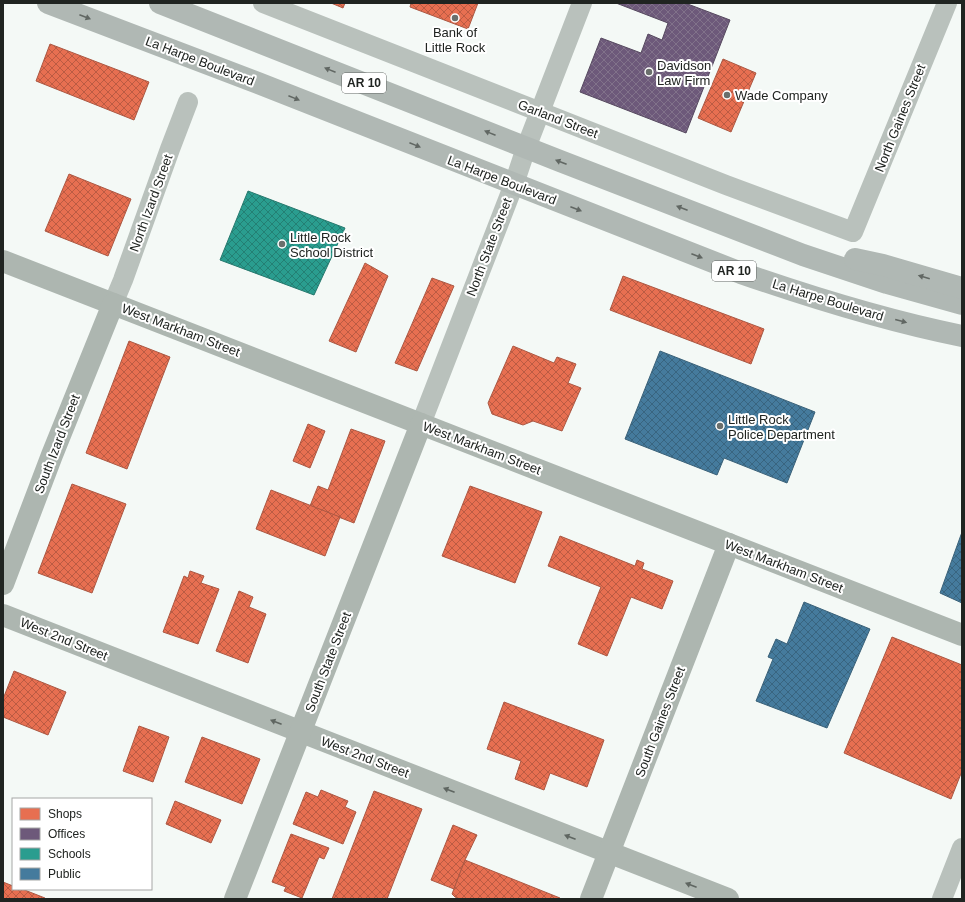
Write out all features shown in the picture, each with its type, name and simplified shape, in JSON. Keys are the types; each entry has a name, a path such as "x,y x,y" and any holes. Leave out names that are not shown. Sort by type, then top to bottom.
{"main road":[{"name":"La Harpe Boulevard","path":"48,3 258,83 741,273 855,309 962,336"},
{"name":"AR 10","path":"160,3 758,238 887,283 962,304"},
{"path":"758,238 883,265 962,288"}],"street":[{"name":"Garland Street","path":"263,3 726,185 853,232"},
{"name":"North State Street","path":"421,424 582,3"},
{"name":"North Gaines Street","path":"853,232 946,3"},
{"name":"North Izard Street","path":"113,304 188,102"},
{"name":"West Markham Street","path":"3,261 962,635"},
{"name":"South Izard Street","path":"3,584 52,455 113,304"},
{"name":"South State Street","path":"236,899 421,424"},
{"name":"South Gaines Street","path":"591,899 729,544"},
{"name":"West 2nd Street","path":"3,615 728,899"},
{"path":"942,899 962,848"}],"building: Shops":[{"path":"331,3 345,3 343,8"},
{"name":"Bank of Little Rock","path":"411,3 478,3 468,29 410,7"},
{"path":"50,44 149,82 134,120 36,81"},
{"name":"Wade Company","path":"723,59 756,73 731,132 698,118"},
{"path":"69,174 131,199 108,256 45,231"},
{"path":"365,263 388,276 356,352 329,341"},
{"path":"623,276 764,329 751,364 610,310"},
{"path":"432,278 454,286 417,371 395,363"},
{"path":"129,341 170,357 127,469 86,453"},
{"path":"513,346 554,363 557,357 576,364 568,383 581,388 562,431 533,421 523,425 492,414 488,403"},
{"path":"308,424 325,431 310,468 293,461"},
{"path":"351,429 385,441 354,523 310,506 318,486 328,490"},
{"path":"72,484 126,504 92,593 38,573"},
{"path":"470,486 542,512 515,583 442,556"},
{"path":"271,490 340,517 325,556 256,529"},
{"path":"560,536 635,566 637,560 644,563 642,569 673,581 662,609 631,597 607,656 578,644 601,587 548,566"},
{"path":"190,571 204,576 201,583 219,589 198,644 163,632 184,576 188,578"},
{"path":"239,591 253,597 249,607 266,614 248,663 216,651"},
{"path":"892,637 962,665 962,771 951,799 844,753"},
{"path":"14,671 66,692 48,735 3,717 3,699"},
{"path":"504,702 604,740 587,787 550,773 544,790 515,779 521,761 487,749"},
{"path":"139,726 169,737 153,782 123,771"},
{"path":"202,737 260,759 242,804 185,782"},
{"path":"321,790 348,801 345,807 356,812 343,844 293,824 306,792 318,797"},
{"path":"374,791 422,809 387,899 332,899"},
{"path":"175,801 221,820 211,843 166,824"},
{"path":"453,825 477,835 465,860 454,889 431,880"},
{"path":"291,834 329,848 324,859 319,857 302,898 284,891 286,887 272,882"},
{"path":"465,860 560,898 460,899 455,897 452,894"},
{"path":"3,882 12,886 12,890 25,890 45,898 44,899 3,899"}],"building: Offices":[{"name":"Davidson Law Firm","path":"616,3 685,3 730,20 686,133 580,92 601,38 641,53 648,34 662,40 668,23"}],"building: Schools":[{"name":"Little Rock School District","path":"248,191 345,228 314,295 220,260"}],"building: Public":[{"name":"Little Rock Police Department","path":"660,351 815,412 787,483 724,458 717,475 625,439"},
{"path":"962,532 962,603 940,593"},
{"path":"804,602 870,629 827,728 756,701 773,659 768,657 776,639 787,644"}],"place":[{"name":"Bank of Little Rock","path":"455,18"},
{"name":"Davidson Law Firm","path":"649,72"},
{"name":"Wade Company","path":"727,95"},
{"name":"Little Rock School District","path":"282,244"},
{"name":"Little Rock Police Department","path":"720,426"}]}
